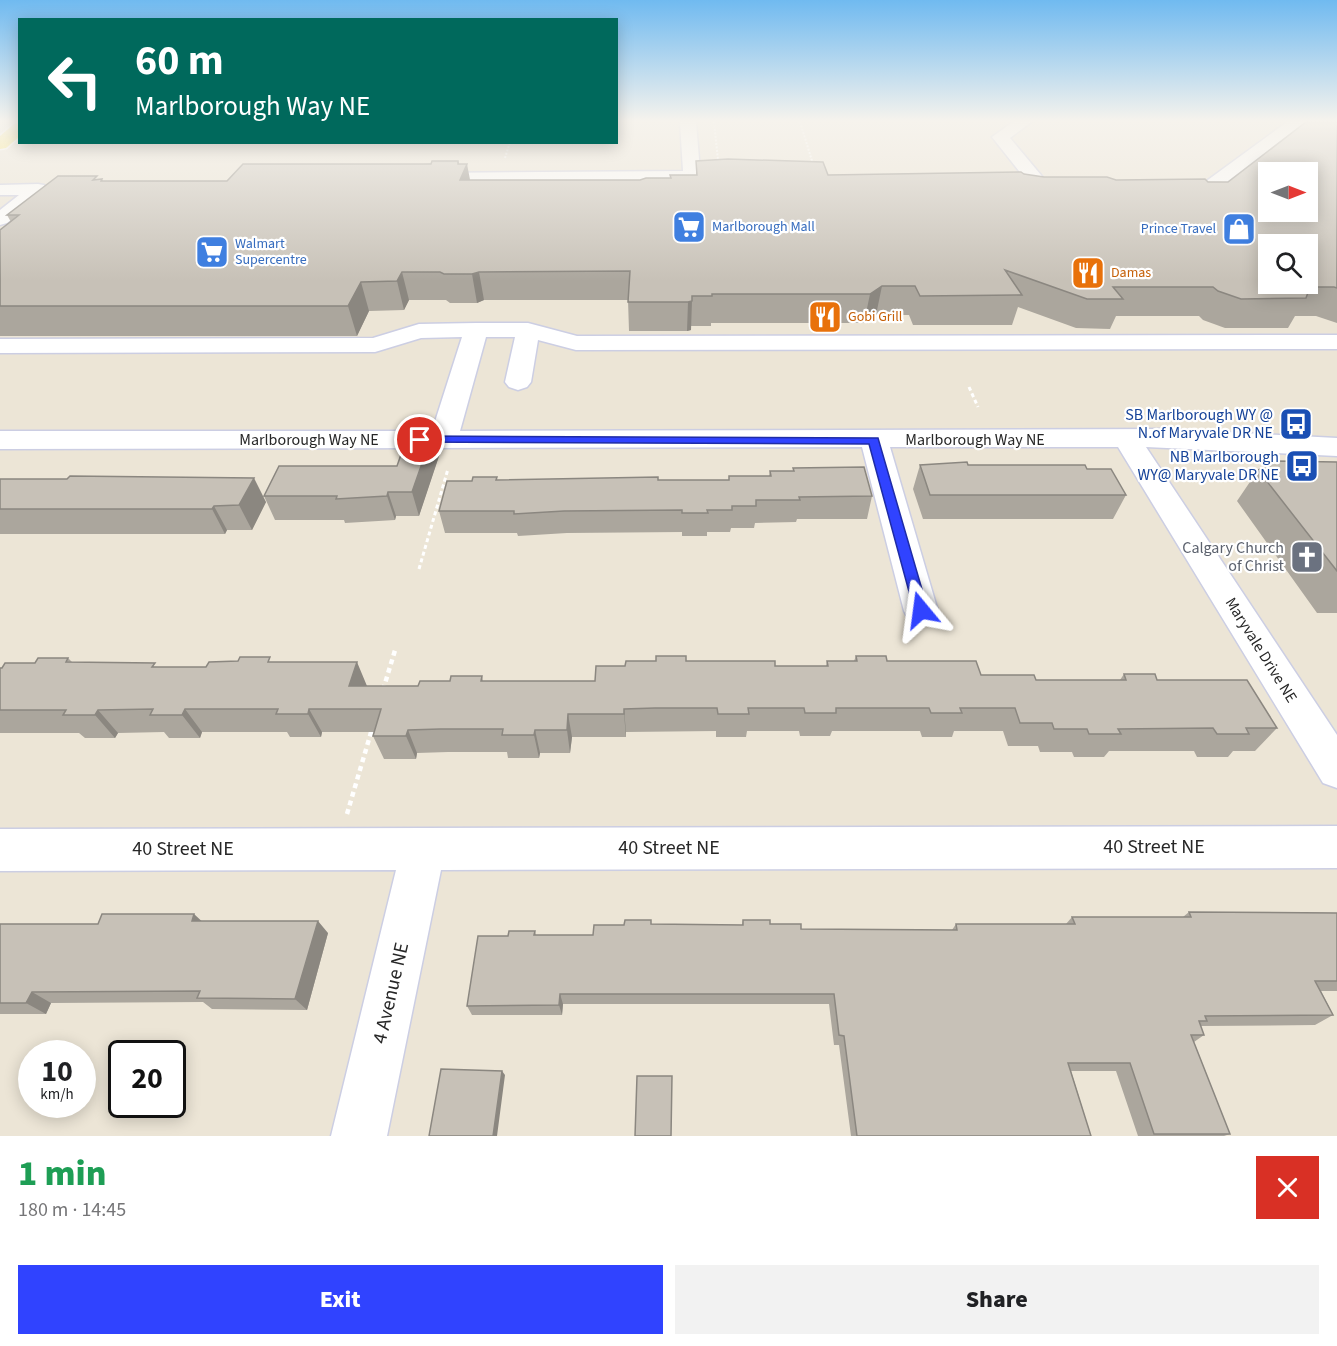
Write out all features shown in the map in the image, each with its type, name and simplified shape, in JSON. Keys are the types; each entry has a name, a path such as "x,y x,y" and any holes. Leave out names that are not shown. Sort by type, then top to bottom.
{"street":[{"path":"1032,175 1046,191"},
{"path":"1160,191 1205,190 1225,175"},
{"path":"408,179 692,176 735,178"},
{"path":"0,189 59,189"},
{"path":"0,219 38,189"},
{"path":"1005,190 1066,191"},
{"path":"443,440 476,330"},
{"path":"0,346 375,345 419,331 476,330 528,330 576,343 824,341 1335,344"},
{"path":"518,382 528,330"},
{"name":"Marlborough Way NE","path":"0,440 1127,439 1255,441 1337,447"},
{"name":"Maryvale Drive NE","path":"1127,439 1337,770"},
{"path":"874,440 921,610"},
{"name":"40 Street NE","path":"0,850 1337,847"},
{"name":"4 Avenue NE","path":"359,1136 423,849"}],"path":[{"path":"969,387 978,407"},
{"path":"419,569 448,469"},
{"path":"380,701 396,647"},
{"path":"337,849 374,723"}],"building":[{"name":"Marlborough Mall","path":"233,175 462,175 460,180 640,180 671,178 670,175 1031,175 1107,177 1116,180 1205,179 1208,182 1228,182 1237,175 1258,175 1258,222 1318,222 1318,175 1337,175 1337,288 1318,287 1318,234 1258,234 1258,294 1307,294 1306,298 1241,299 1213,287 1113,287 1123,299 1087,299 1005,270 1022,295 920,296 915,286 882,286 870,294 712,294 712,296 692,296 692,301 688,302 628,302 630,271 479,272 472,274 402,272 397,281 361,282 348,306 0,306 0,230 19,215 7,215 58,176 97,176 93,180 102,179 101,181 227,181"},
{"path":"411,426 435,426 412,492 388,492 387,496 336,499 337,496 264,496 279,466 397,466"},
{"path":"1276,461 1337,462 1337,571 1258,470"},
{"path":"967,462 968,465 1085,465 1087,469 1111,469 1126,495 930,495 920,465"},
{"path":"864,467 872,496 756,500 756,506 732,506 732,510 707,510 708,513 682,513 682,510 564,511 514,514 514,511 439,511 447,481 472,481 473,477 497,477 496,480 658,477 658,480 729,480 729,476 771,476 770,471 794,471 793,468"},
{"path":"70,476 254,478 239,505 214,506 212,509 0,509 0,479 67,479"},
{"path":"656,656 686,656 686,661 775,661 775,666 828,666 827,661 857,661 856,656 886,656 887,661 976,661 981,675 1034,675 1036,680 1126,680 1124,674 1155,674 1157,680 1247,680 1277,728 1246,728 1249,734 1217,734 1213,728 1118,729 1121,734 1089,734 1087,729 1054,729 1052,723 1020,723 1015,708 960,708 962,713 931,713 929,708 836,708 836,713 805,713 804,708 748,708 749,714 718,714 717,708 655,708 624,709 624,714 568,714 567,730 535,730 534,735 502,735 503,729 440,729 408,730 406,736 373,736 381,709 309,709 308,714 276,714 278,709 185,709 182,715 150,715 153,709 98,710 95,715 63,715 66,710 0,710 0,668 5,663 35,663 38,658 68,658 66,662 155,663 152,667 206,667 209,662 238,661 240,657 270,657 268,662 357,662 349,686 418,686 420,681 450,681 451,676 482,676 481,681 595,681 596,666 625,666 626,661 656,661"},
{"path":"1189,912 1337,913 1337,981 1315,981 1333,1015 1205,1016 1207,1021 1199,1021 1204,1035 1191,1035 1230,1134 1154,1134 1130,1063 1068,1063 1091,1136 857,1136 844,1036 839,1035 834,994 560,994 559,1005 467,1006 478,936 508,936 509,931 535,931 534,935 593,935 594,925 624,925 625,920 651,920 651,924 743,925 743,920 770,920 770,924 801,924 801,929 957,930 956,924 1075,924 1072,917 1191,917"},
{"path":"102,914 194,914 192,921 318,921 295,999 197,998 200,991 32,992 26,1003 0,1003 0,924 98,924"},
{"path":"441,1069 502,1071 493,1136 429,1136"},
{"path":"637,1076 672,1076 671,1136 635,1136"}],"place":[{"name":"Marlborough Mall","path":"689,227"},
{"name":"Prince Travel","path":"1239,229"},
{"name":"Walmart Supercentre","path":"212,252"},
{"name":"Damas","path":"1088,273"},
{"name":"Gobi Grill","path":"825,317"},
{"name":"SB Marlborough WY @ N.of Maryvale DR NE","path":"1296,424"},
{"name":"NB Marlborough WY@ Maryvale DR NE","path":"1302,466"},
{"name":"Calgary Church of Christ","path":"1307,557"}],"route":[{"path":"420,440 874,440 921,610"}]}
